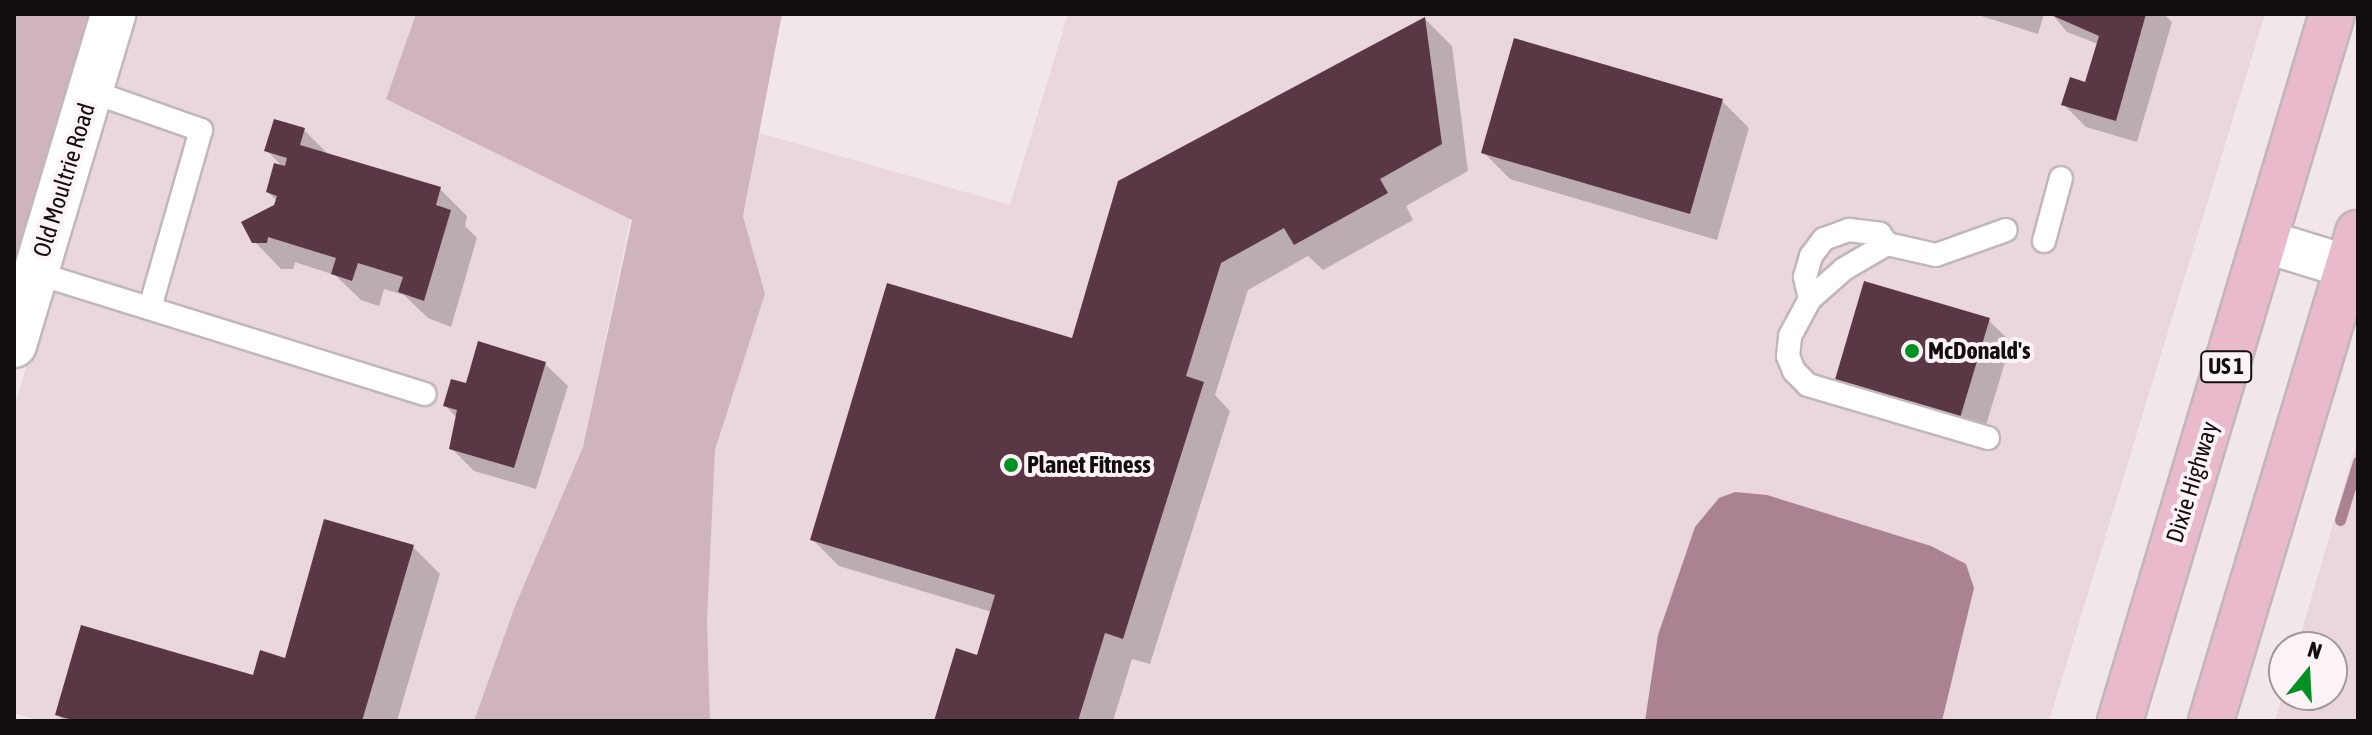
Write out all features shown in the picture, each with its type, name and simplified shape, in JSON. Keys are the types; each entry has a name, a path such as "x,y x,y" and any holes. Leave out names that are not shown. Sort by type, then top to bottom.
{"main road":[{"name":"Old Moultrie Road","path":"14,345 113,14"},
{"name":"Dixie Highway","path":"2120,721 2332,14"},
{"path":"2211,721 2353,250"}],"street":[{"path":"2264,241 2353,250"}],"lane":[{"path":"90,91 201,130 150,308"},
{"path":"2044,241 2061,178"},
{"path":"1810,299 1805,277 1824,239 1849,230 1880,234 1887,244 1936,255 2006,230"},
{"path":"1887,244 1844,269 1810,299 1790,336 1788,356 1794,371 1808,385 1988,438"},
{"path":"36,273 425,394"}],"shaded area":[{"path":"14,14 95,14 14,283"},
{"path":"132,14 416,14 386,99 631,216 583,447 515,606 474,721 41,721 14,713 14,408"},
{"path":"416,14 782,14 743,216 765,294 715,450 707,621 710,721 474,721 515,606 583,447 632,220 386,99"},
{"path":"1068,14 2265,14 2049,721 710,721 707,621 715,450 765,294 743,216 759,133 1010,205"},
{"path":"2358,439 2358,721 2275,721 2278,711 2348,711 2348,631 2302,631"},
{"path":"1735,492 1767,495 1931,546 1966,564 1974,588 1942,721 1645,721 1658,635 1695,527 1719,498"}],"building":[{"path":"2049,14 2146,14 2116,121 2061,105 2070,77 2085,82 2099,36"},
{"path":"1425,17 1442,144 1380,179 1388,193 1294,245 1284,228 1221,263 1186,376 1204,382 1123,639 1105,633 1078,721 934,721 956,648 977,655 995,595 810,540 887,283 1072,338 1118,181"},
{"path":"1514,38 1723,99 1690,214 1481,153"},
{"path":"274,119 305,128 300,145 441,187 436,205 451,210 424,301 398,292 403,277 358,263 352,281 331,274 336,258 268,237 267,243 252,243 241,222 274,205 277,196 266,192 274,163 285,166 287,158 264,151"},
{"name":"McDonald's","path":"1864,281 1990,318 1959,421 1834,383"},
{"path":"478,341 546,362 514,468 449,449 457,410 443,406 451,379 466,383"},
{"path":"324,519 414,545 362,721 76,721 55,715 81,625 253,675 260,650 285,658"}],"waterway":[{"path":"2340,520 2358,462"}],"place":[{"name":"McDonald's","path":"1912,351"},
{"name":"Planet Fitness","path":"1011,465"}]}
